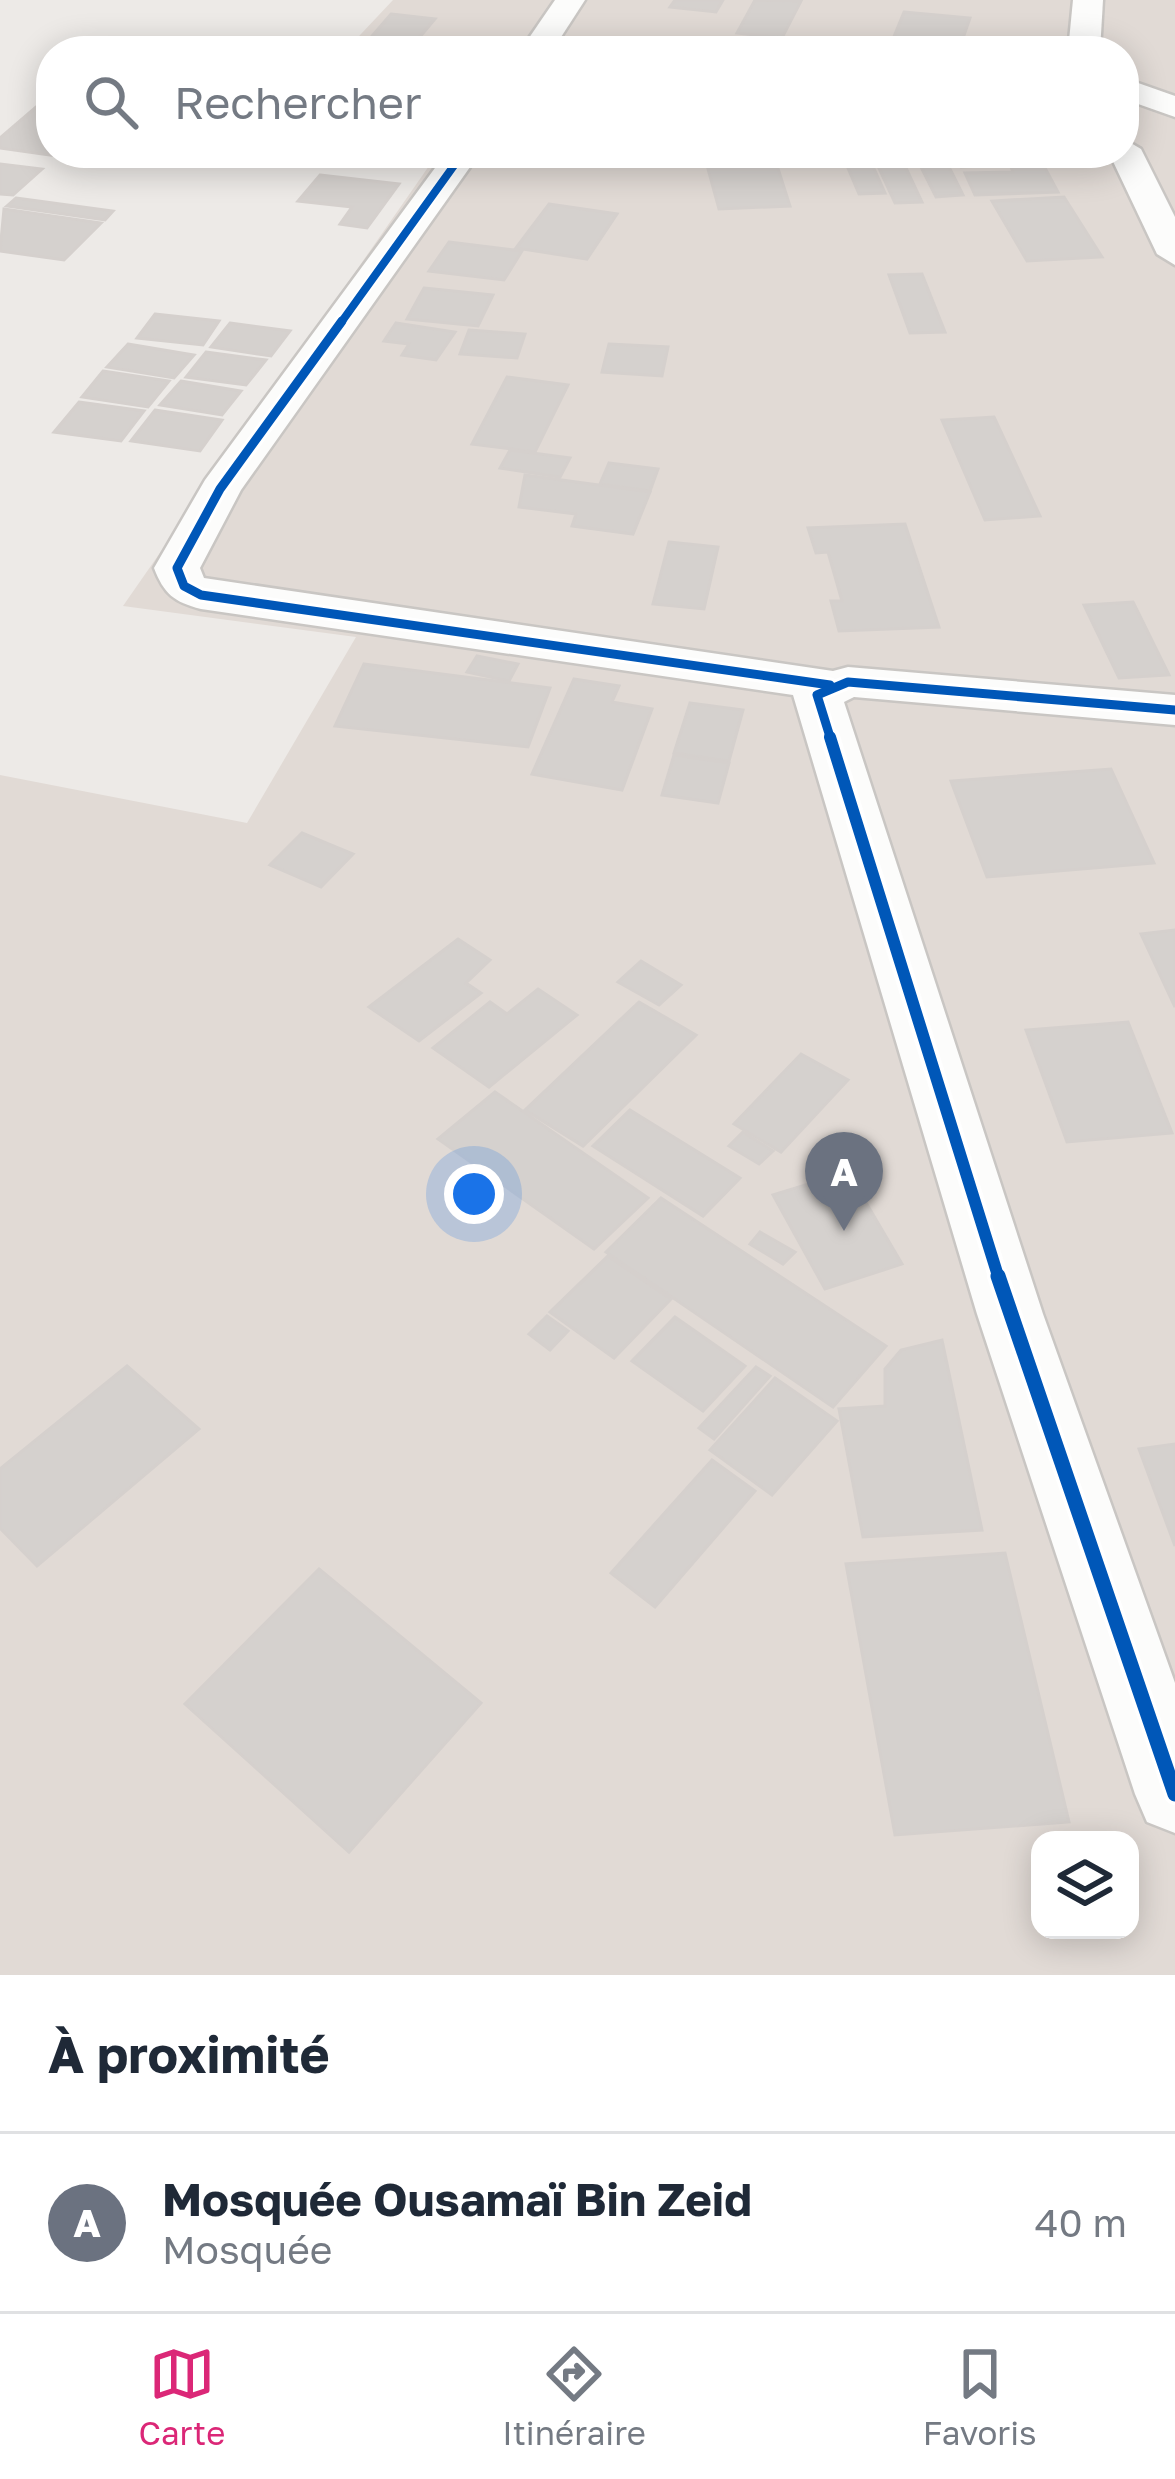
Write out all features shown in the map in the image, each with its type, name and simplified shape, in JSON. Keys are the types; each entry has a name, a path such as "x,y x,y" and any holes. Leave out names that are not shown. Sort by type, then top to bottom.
{"street":[{"path":"546,36 570,0"},
{"path":"1058,0 1084,27"},
{"path":"1139,94 1175,107"},
{"path":"452,168 220,489 177,568 184,586 201,595 830,685 1175,710"},
{"path":"1133,168 1175,254"},
{"path":"830,685 817,695 1010,1314 1175,1794"}],"shaded area":[{"path":"393,0 1175,0 1175,1975 0,1975 0,775 247,823 356,637 123,606 428,168 1139,168 1139,36 359,36"}],"building":[{"path":"675,0 723,0 716,12 670,7"},
{"path":"755,0 801,1 783,36 737,33"},
{"path":"904,12 970,18 964,36 894,36"},
{"path":"391,14 435,19 421,36 372,36"},
{"path":"36,107 36,153 0,148 0,138"},
{"path":"0,164 42,169 13,195 0,194"},
{"path":"708,168 778,168 790,206 719,209"},
{"path":"848,168 874,168 885,193 859,194"},
{"path":"879,168 906,168 922,202 895,203"},
{"path":"922,168 950,168 963,195 936,197"},
{"path":"1011,168 1045,168 1058,192 975,195 965,173 1013,172"},
{"path":"320,175 399,184 367,228 340,224 352,207 298,201"},
{"path":"1064,197 1102,257 1027,261 992,201"},
{"path":"16,198 113,211 105,220 7,206"},
{"path":"549,204 617,214 587,259 516,248"},
{"path":"4,209 101,223 64,260 0,251"},
{"path":"449,242 522,251 504,280 429,271"},
{"path":"922,274 945,332 910,333 889,275"},
{"path":"424,288 493,295 478,326 407,319"},
{"path":"155,314 219,321 203,345 137,338"},
{"path":"230,323 290,331 271,356 211,347"},
{"path":"396,323 455,332 436,360 402,355 409,344 384,341"},
{"path":"469,330 525,334 517,358 460,354"},
{"path":"128,344 194,355 174,378 107,367"},
{"path":"609,344 668,347 662,376 602,372"},
{"path":"206,352 266,360 246,385 186,377"},
{"path":"103,371 169,381 148,407 82,397"},
{"path":"507,377 568,385 535,452 472,444"},
{"path":"181,381 241,391 222,415 160,405"},
{"path":"79,402 144,411 121,441 54,432"},
{"path":"155,410 222,420 200,451 131,441"},
{"path":"994,417 1040,516 985,520 942,420"},
{"path":"510,450 570,458 560,477 500,468"},
{"path":"609,463 658,469 650,491 600,484"},
{"path":"525,475 650,492 633,534 572,526 576,514 519,507"},
{"path":"905,524 939,627 839,631 831,601 842,601 828,552 816,553 808,528"},
{"path":"669,542 718,547 704,609 653,604"},
{"path":"1133,602 1169,675 1119,678 1084,605"},
{"path":"477,656 518,664 509,681 467,672"},
{"path":"364,664 550,688 528,747 335,726"},
{"path":"574,679 619,686 612,702 652,709 622,790 532,774"},
{"path":"690,703 743,710 729,761 674,753"},
{"path":"674,755 729,763 718,803 662,795"},
{"path":"1111,769 1154,863 987,877 951,781"},
{"path":"302,833 353,854 321,887 270,865"},
{"path":"1175,930 1175,1007 1141,934"},
{"path":"458,939 490,960 466,983 481,993 419,1041 369,1007"},
{"path":"641,961 681,985 659,1005 618,982"},
{"path":"538,989 577,1015 489,1087 433,1048 490,1002 507,1014"},
{"path":"639,1002 696,1035 583,1146 525,1110"},
{"path":"1128,1022 1172,1133 1067,1142 1026,1030"},
{"path":"801,1054 848,1080 781,1152 734,1124"},
{"path":"495,1092 648,1198 594,1249 438,1139"},
{"path":"630,1110 740,1178 703,1216 593,1146"},
{"path":"743,1132 773,1151 759,1164 729,1146"},
{"path":"848,1172 902,1264 825,1289 773,1195"},
{"path":"661,1198 886,1346 833,1407 606,1252"},
{"path":"760,1232 795,1252 783,1264 750,1244"},
{"path":"608,1256 671,1299 614,1358 550,1312"},
{"path":"547,1316 568,1331 550,1350 529,1334"},
{"path":"675,1317 745,1366 703,1411 632,1361"},
{"path":"942,1340 982,1530 863,1537 839,1409 885,1406 885,1369 901,1350"},
{"path":"127,1366 199,1429 37,1566 0,1528 0,1469"},
{"path":"756,1367 770,1376 714,1439 699,1428"},
{"path":"775,1378 837,1421 772,1495 710,1450"},
{"path":"1175,1444 1175,1546 1139,1449"},
{"path":"712,1460 755,1491 655,1607 611,1573"},
{"path":"1005,1553 1069,1822 895,1835 846,1564"},
{"path":"319,1569 481,1703 349,1852 185,1704"}],"cycle path":[{"path":"452,168 220,489 177,568 184,586 201,595 830,685"},
{"path":"1175,710 848,682 817,695 1010,1314 1175,1794"}],"place":[{"name":"Mosquée Ousamaï Bin Zeid","path":"844,1231"}]}
